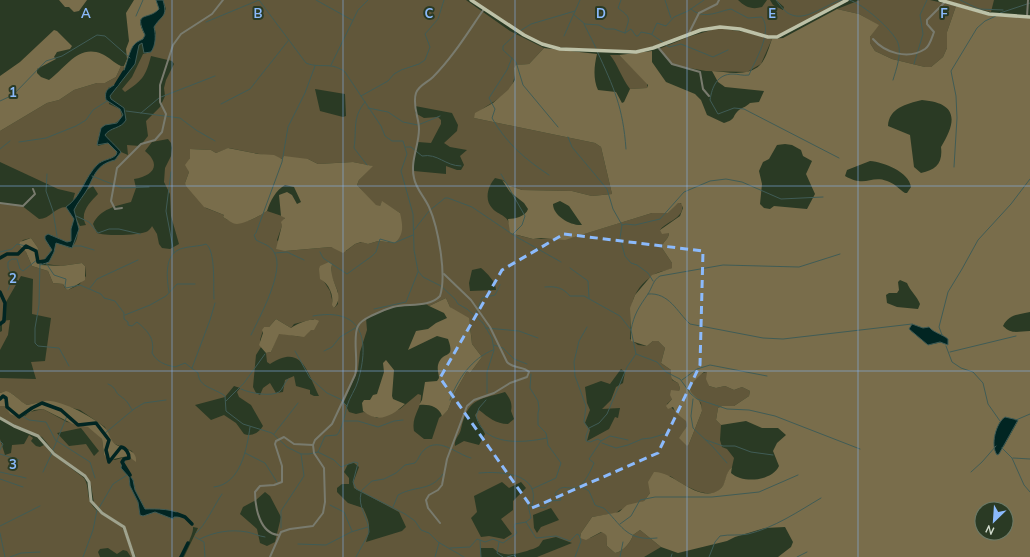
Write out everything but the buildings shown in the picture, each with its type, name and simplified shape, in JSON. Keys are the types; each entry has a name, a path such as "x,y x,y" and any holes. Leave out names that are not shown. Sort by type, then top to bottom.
{"main road":[{"path":"471,0 524,35 554,48 585,51 627,52 642,51 709,28 726,26 740,28 768,37 777,37 847,0"},
{"path":"940,0 989,14 1029,17"}],"street":[{"path":"122,208 115,209 112,204 116,172 120,164 141,144 155,140 161,133 166,114 160,102 160,87 173,45 182,34 212,14 223,0"},
{"path":"688,35 700,13 717,4 719,0"},
{"path":"1028,0 1029,17"},
{"path":"873,39 888,52 908,54 924,50 928,46 934,32 927,21 936,10 946,2"},
{"path":"313,445 294,444 284,437 276,441 275,444 282,466 282,482 274,486 260,486 256,492 256,504 264,528 269,533 278,535 290,529 313,526 324,513 324,468 314,453 313,445 315,440 332,424 355,375 357,369 356,335 360,324 368,318 394,306 432,302 439,298 444,273 435,224 428,205 417,187 413,176 413,162 419,128 415,97 421,86 433,77 450,60 484,9"},
{"path":"657,46 672,64 700,72 703,89 709,96"},
{"path":"0,203 23,206 35,194 33,189"},
{"path":"440,523 428,508 426,500 428,495 438,490 442,485 446,459 467,406 474,400 494,393 510,383 527,377 529,372 526,369 508,364 490,327 471,300 450,281 444,273"},
{"path":"0,418 14,426 38,436 54,454 85,476 89,482 91,501 102,513 124,527 134,557"},
{"path":"270,557 278,535"}],"highlighted area":[{"path":"564,234 703,251 700,365 658,453 532,508 440,378 502,270"}],"shaded area":[{"path":"59,0 87,0 79,11 74,12 69,7 65,7"},
{"path":"134,0 156,0 160,9 155,13 141,19 141,27 145,35 142,40 132,49 124,71 124,66 127,59 126,49 129,41 126,13"},
{"path":"163,0 466,0 510,31 544,48 529,64 518,65 514,68 514,78 511,86 500,98 479,112 474,118 595,143 601,147 612,194 592,196 572,191 522,190 508,185 503,180 495,178 490,185 488,201 495,211 506,218 510,224 510,229 517,235 533,239 571,238 652,213 668,213 678,202 682,204 681,213 660,230 669,233 662,248 672,263 672,268 655,274 639,288 632,303 630,339 638,345 647,346 653,341 658,341 665,348 661,363 671,370 672,380 678,383 680,388 679,391 676,391 672,399 667,404 686,420 687,426 684,431 689,444 702,411 701,403 690,392 693,382 698,376 707,372 709,386 716,388 725,386 734,390 742,387 750,391 749,396 734,406 722,406 718,408 716,420 721,425 720,440 722,447 727,449 734,458 732,467 723,486 718,491 705,493 697,491 670,476 650,493 644,501 616,513 592,517 581,533 580,538 590,538 602,532 604,533 607,536 607,546 615,553 624,549 629,544 633,535 640,530 661,547 644,557 537,557 572,543 556,537 543,540 539,546 534,548 512,554 500,553 493,548 480,548 481,557 184,557 198,528 193,527 188,543 179,557 136,557 123,525 104,513 94,503 91,485 86,476 56,454 42,437 0,418 0,406 5,406 8,410 25,416 30,412 43,409 67,422 82,424 93,429 102,439 104,455 115,460 128,456 136,461 132,451 115,444 110,440 105,427 80,410 46,401 27,405 11,393 0,393 0,378 36,379 31,362 45,361 51,318 32,314 33,279 21,276 6,302 2,321 10,320 8,335 0,350 0,332 2,331 2,324 0,324 0,203 21,205 39,219 66,207 74,219 71,229 71,241 67,242 48,234 45,239 52,250 40,265 37,261 38,248 31,238 23,240 19,245 26,252 32,266 48,271 53,283 63,284 68,290 79,285 86,276 85,266 82,263 61,266 46,264 55,248 55,243 59,243 70,248 76,242 78,234 76,218 80,226 86,225 84,216 86,208 98,194 93,186 87,190 91,179 97,170 109,161 115,160 121,152 128,155 127,145 140,146 148,136 146,121 160,107 165,96 164,88 166,80 174,64 172,61 151,56 145,73 136,85 125,92 122,89 132,77 143,54 151,52 156,33 154,27 166,9","holes":["315,89 345,94 346,116 343,117 320,111","415,106 452,113 458,125 457,131 444,143 450,147 467,150 460,156 464,165 461,170 446,166 446,174 414,171 414,158 418,142 431,143 441,124 441,120 438,117 424,118 415,113","168,139 172,148 171,156 165,168 164,182 170,194 171,216 179,244 170,249 162,248 159,244 157,234 152,226 144,233 114,235 97,233 93,224 100,215 109,209 131,202 136,188 134,179 141,178 150,173 153,169 154,165 150,156 145,151 152,142","229,148 283,159 308,159 318,164 353,162 372,166 359,180 357,185 376,206 380,206 382,202 400,213 395,243 378,241 368,244 362,242 355,244 346,251 331,247 285,251 277,240 285,217 267,211 251,220 245,222 234,222 223,217 224,215 206,208 185,183 189,172 187,164 190,158 190,149 211,150 216,153","332,264 331,275 338,292 338,304 334,308 330,291 323,280","481,268 493,281 496,287 496,290 470,291 469,283 472,270","446,298 450,307 470,325 472,344 482,357 470,373 467,371 454,394 448,410 439,418 432,439 424,439 414,431 413,426 420,404 421,395 418,394 400,409 377,418 364,412 356,414 349,412 344,402 358,370 360,352 367,330 366,318 394,307 426,304 429,306","276,319 291,328 294,324 314,319 308,333 304,335 278,334 271,352 266,353 267,362 270,364 281,358 289,357 302,363 307,370 319,396 314,396 310,394 310,390 296,386 294,376 285,380 283,392 276,393 270,383 263,388 260,395 256,393 253,387 256,355 261,347 260,340 264,327 269,327","621,369 625,372 623,383 616,387 611,400 602,409 620,408 618,418 615,417 609,429 587,441 590,430 585,423 590,410 587,403 585,387 601,381 610,384","234,386 240,388 237,392 239,397 251,405 263,426 255,434 247,435 244,434 236,423 224,415 211,420 195,405 225,397","505,392 510,400 511,411 514,419 508,424 500,423 492,420 479,410 475,415 485,434 479,445 464,441 455,446 455,441 467,412 475,402","81,428 99,451 94,456 86,444 69,446 57,433","125,459 124,467 133,480 135,490 145,509 165,510 181,514 173,517 173,519 155,512 145,515 139,513 139,505 130,486 129,477 121,468","354,463 359,467 353,483 354,488 399,512 406,527 402,531 366,542 369,532 369,525 363,508 348,503 337,492 337,488 342,484 349,484 349,478 344,472 348,464","502,482 509,488 521,482 526,488 513,501 513,510 501,519 512,534 504,539 489,536 481,537 471,518 477,512 474,496","265,492 270,496 281,517 275,542 267,546 260,543 257,529 240,514 243,507 256,500","551,508 559,520 541,527 537,533 534,528 533,515"]},
{"path":"472,0 738,0 746,6 755,8 762,7 767,0 770,0 773,5 783,10 784,7 776,0 848,0 782,35 772,37 719,26 642,50 630,51 550,47 536,42"},
{"path":"860,0 930,0 956,6 947,32 947,48 943,57 931,67 925,67 892,59 875,51 870,43 870,37 878,25 859,14 837,9"},
{"path":"943,0 994,0 991,12"},
{"path":"956,6 988,15 1030,18 1030,312 1011,317 1003,326 1012,332 1030,331 1030,557 778,557 791,547 793,542 785,527 765,528 727,541 678,553 661,547 640,530 633,535 629,544 624,549 615,553 607,546 607,536 604,533 601,532 586,540 580,538 581,533 592,517 619,512 627,505 644,501 650,493 648,482 654,472 670,476 694,490 703,493 711,493 722,488 728,472 732,467 731,473 743,479 750,480 764,478 770,475 779,466 773,451 777,443 786,435 778,428 762,428 746,421 721,425 716,420 718,408 722,406 734,406 749,396 750,391 742,387 734,390 725,386 716,388 709,386 706,379 707,372 704,372 695,380 690,390 701,404 702,411 687,446 679,438 687,426 686,421 676,413 673,407 668,409 666,406 672,399 670,395 671,390 679,391 680,388 678,383 672,378 671,370 661,363 665,348 658,341 653,341 647,346 631,341 630,308 635,295 652,275 672,268 672,263 662,248 669,233 662,234 660,230 680,216 683,208 681,203 678,203 668,213 652,213 565,240 541,238 533,239 510,233 508,219 520,217 525,214 528,209 524,203 510,192 502,180 508,185 522,190 572,191 592,196 612,194 601,147 595,143 474,118 475,113 493,103 508,90 515,80 514,68 516,65 529,64 544,48 597,54 594,72 598,90 616,92 622,103 624,102 630,89 647,88 648,85 619,55 652,51 652,62 666,82 695,94 701,100 707,115 724,123 731,120 739,110 750,103 759,102 764,91 725,87 718,82 712,71 737,73 755,69 764,60 772,39 783,38 837,9 859,14 879,25 870,37 870,43 875,51 892,59 925,67 931,67 943,57 947,48 947,32","holes":["922,100 934,102 948,109 952,121 950,129 941,147 940,161 931,170 921,173 914,167 910,135 888,126 891,115 895,111 904,105","777,145 792,145 801,150 803,156 812,161 806,174 815,194 807,209 774,206 770,209 764,208 760,204 762,184 759,171 763,162 769,159","870,161 882,163 901,172 906,177 911,187 907,193 905,193 887,181 876,179 858,181 845,176 847,170","560,201 569,206 582,225 573,224 563,219 556,212 553,204","900,280 907,283 920,304 918,309 897,307 887,303 886,295 889,293 897,293 899,290 898,282","921,328 943,335 943,342 928,345 911,331","1005,417 1018,421 1004,446 995,451 999,423"]},
{"path":"718,28 745,32 772,39 761,64 747,72 706,71 672,65 659,49 688,37"},
{"path":"54,30 57,31 72,46 70,49 57,52 54,57 56,59 37,69 37,73 41,77 49,80 79,55 86,52 94,52 105,55 121,66 116,77 105,83 97,83 74,90 59,100 47,103 0,131 0,76 20,62"},
{"path":"610,55 619,55 647,83 647,88 630,89"},
{"path":"121,66 124,66 122,77 115,85 108,88 109,104 120,109 122,117 116,123 103,128 98,142 98,146 108,143 117,152 115,157 108,159 96,167 76,198 73,200 75,193 58,189 0,162 0,131 47,103 59,100 74,90 97,83 105,83 116,77"},
{"path":"228,148 258,154 274,155 282,159 284,156 308,159 318,164 353,162 373,166 359,180 357,185 376,205 380,206 382,201 400,213 402,226 398,240 395,243 378,241 368,244 361,242 355,244 343,253 331,247 285,251 276,249 282,225 281,222 285,218 281,216 279,195 287,192 292,195 297,204 301,202 294,187 285,185 274,196 267,211 253,219 235,224 223,217 224,215 204,207 186,186 185,183 189,172 185,165 190,158 190,149 211,150 216,153"},
{"path":"31,238 38,248 37,261 40,265 61,266 82,263 85,266 85,280 68,290 63,284 53,283 48,271 32,266 26,252 19,245 20,242"},
{"path":"329,262 332,264 332,277 339,298 334,308 332,305 330,290 326,283 320,279 320,266"},
{"path":"446,298 450,307 469,318 472,344 482,357 470,373 467,371 454,394 448,410 442,416 441,413 433,406 419,405 422,400 425,382 437,381 439,378 438,365 440,360 450,353 451,350 448,339 437,336 408,350 416,331 428,329 447,318 444,313 429,306"},
{"path":"276,319 291,328 300,323 313,319 319,321 314,330 311,330 304,337 279,334 271,352 266,353 259,345 263,333 262,330 264,327 269,327"},
{"path":"386,360 394,370 393,399 405,404 390,415 379,418 369,415 363,411 362,403 364,400 370,400 373,395 377,394 384,372 383,363"},
{"path":"6,391 12,393 27,405 51,401 77,410 105,428 115,444 135,454 136,462 128,456 109,460 104,455 102,439 88,427 73,424 43,409 34,410 20,418 10,414 5,406 0,406 0,393"},
{"path":"29,435 33,438 31,441 36,446 40,447 44,445 51,453 84,478 87,485 90,502 95,509 122,527 133,557 131,557 127,551 123,550 117,554 108,548 100,549 98,552 100,557 0,557 0,439 5,455 11,453 12,445 24,444"}],"water":[{"path":"156,0 163,0 165,10 154,27 155,40 153,49 151,52 144,53 142,43 139,45 135,64 110,96 111,99 124,108 126,120 121,125 107,132 105,135 121,152 115,160 105,164 98,170 87,190 75,207 74,210 79,229 72,248 56,243 54,252 49,262 40,265 52,250 45,239 45,236 48,234 67,242 71,241 71,229 74,219 66,207 75,198 97,165 116,155 117,152 108,143 97,145 101,128 105,125 117,123 123,115 120,109 106,100 106,92 120,79 133,46 143,39 145,35 141,19 155,13 159,9"},
{"path":"912,324 923,328 929,327 933,331 948,339 948,345 940,342 928,345 909,329"},
{"path":"1005,417 1018,420 999,454 997,455 994,446 995,434 999,424"},
{"path":"125,459 124,467 133,480 135,490 145,509 160,509 176,512 183,517 174,517 173,519 155,512 143,516 140,515 138,502 130,486 129,477 121,468 122,462"}],"waterway":[{"path":"136,16 143,0"},
{"path":"259,0 306,63 311,65 335,67 345,72 381,126 385,136 392,141 403,141 407,154 401,171 413,214 414,250 418,271 423,277 441,286 455,299 458,304 467,309 483,323 492,338 494,350 487,372 487,393"},
{"path":"206,22 259,0"},
{"path":"316,0 352,20"},
{"path":"331,65 358,10 368,0"},
{"path":"361,96 388,81 394,74 401,70 419,64 425,60 430,47 425,34 438,19 444,0"},
{"path":"564,36 580,0"},
{"path":"621,0 618,8 628,18 625,32"},
{"path":"665,0 671,18"},
{"path":"652,34 657,23 666,26 674,17 688,11 704,0"},
{"path":"776,0 787,13 798,16 811,14 842,0"},
{"path":"849,0 869,11 884,24 898,43 899,57 893,80"},
{"path":"914,64 923,34 920,15 927,0"},
{"path":"960,0 979,9 1003,10"},
{"path":"1000,13 1030,3"},
{"path":"691,9 705,15 731,9 748,18 762,17 765,23 762,46 749,75 733,74 723,76 716,82 712,90 710,100 718,114 734,108 744,109 839,158"},
{"path":"520,31 531,24 575,11"},
{"path":"573,14 585,24 599,25 606,29 614,29 625,33"},
{"path":"954,167 957,118 956,96 951,71 977,28 985,21 996,16"},
{"path":"584,24 596,48"},
{"path":"625,33 631,29 636,36 638,36 641,32 651,34 664,43"},
{"path":"517,33 503,46 503,50 516,62 523,85 558,127"},
{"path":"0,101 13,95 46,61 62,56 97,35 105,36 130,58"},
{"path":"221,104 250,89 288,41"},
{"path":"666,45 669,47 681,44 713,57 728,50"},
{"path":"597,51 617,98 623,121 626,149"},
{"path":"512,58 507,70 489,98 495,109 492,118 510,143 532,163 549,175"},
{"path":"251,335 270,294 277,270 277,260 274,252 268,246 256,240 254,235 282,162 288,127 305,93 315,66"},
{"path":"116,85 124,72"},
{"path":"161,97 215,76"},
{"path":"141,113 159,98"},
{"path":"19,142 46,138 76,126 86,120 93,110 107,101"},
{"path":"365,102 358,113 354,148 367,165"},
{"path":"368,108 388,112 403,122 418,125 440,116"},
{"path":"126,111 180,118 196,130 215,141"},
{"path":"568,137 572,147 607,189 613,209 622,225 620,238 625,256 631,263 637,265 648,273 653,281"},
{"path":"0,149 10,141"},
{"path":"406,147 411,147 422,156 433,156 450,164 461,166"},
{"path":"171,172 166,211 174,253"},
{"path":"47,174 46,191 53,211 57,236"},
{"path":"501,174 525,216 522,225 513,234"},
{"path":"92,176 122,188 149,187"},
{"path":"622,225 635,225 660,219 684,192 710,181 726,179 742,182 781,199 823,197"},
{"path":"942,335 939,327 948,292 978,240 1011,204 1030,179"},
{"path":"414,230 429,211 445,198 448,198 472,207 515,236 561,262"},
{"path":"76,216 89,222 98,233 109,229 119,229 140,234"},
{"path":"320,252 323,258 347,274 376,252 380,239 394,243 413,235"},
{"path":"0,252 12,249 17,244 26,246"},
{"path":"169,292 168,263 170,258 178,250 206,244 209,248 213,261 214,299"},
{"path":"0,258 7,254 18,254 26,246 36,251 38,262 45,261"},
{"path":"73,246 81,246 94,250"},
{"path":"275,253 287,252 304,260"},
{"path":"631,330 637,311 654,282 660,276 723,265 799,267 840,254"},
{"path":"8,290 13,277 8,268 8,262 12,259 17,259 20,269 23,271 38,259"},
{"path":"90,288 97,279 138,260"},
{"path":"40,262 39,305 35,328 35,343 38,346 59,348 69,366"},
{"path":"46,263 54,275 66,279 66,288 80,285 101,294 104,298 115,301 124,313 124,319 128,322 128,325 132,326 137,322 150,336 153,348 152,353 159,361 175,367 185,363 198,373 199,378 204,385 225,396 226,411 243,424 272,433 287,447 301,454 318,452 325,436 337,435 343,423 348,403 356,387 362,366 362,340 359,330 352,322 343,317 330,315 313,316"},
{"path":"570,268 588,281 589,298"},
{"path":"374,309 406,302 418,272"},
{"path":"125,315 150,305 166,296 177,284 195,284"},
{"path":"475,316 482,298 495,295 500,285"},
{"path":"545,287 559,288 570,296 584,296 620,316 631,330 636,354 627,367 607,414 599,423 589,428 586,436 586,441 590,442 598,439 601,441 610,436 628,440"},
{"path":"0,292 5,303 4,321 0,324"},
{"path":"648,294 655,294 667,299 690,324 763,338 783,339 912,324"},
{"path":"192,368 215,303"},
{"path":"324,351 332,347 340,337 357,327"},
{"path":"587,327 579,341 574,362 575,376 586,406 584,422 588,428"},
{"path":"486,328 519,331 538,338"},
{"path":"950,352 1016,336"},
{"path":"494,345 503,348 514,359 527,364"},
{"path":"946,346 952,362 961,368 973,372 983,383 988,404 1000,421"},
{"path":"450,400 466,370 478,358 493,350"},
{"path":"295,351 310,378 327,393 340,399 347,406"},
{"path":"226,401 244,383 265,354"},
{"path":"636,354 657,362 666,372 680,379 691,394 697,399 727,409 749,410 775,416 860,449"},
{"path":"682,380 697,369 710,365 767,376"},
{"path":"531,374 530,388 538,401 538,425 546,433 548,445 561,463 556,478 532,489"},
{"path":"241,389 260,394 271,394 279,392 288,379"},
{"path":"108,384 114,388 117,394 127,401 132,410"},
{"path":"0,399 3,396 6,398 7,407 19,417 42,403 61,410 78,425 96,423 109,440 106,450 109,462 121,447 127,451 129,458 124,459 122,462 130,475"},
{"path":"693,399 691,416 693,428 727,463"},
{"path":"104,434 134,409 144,403 166,400"},
{"path":"486,400 479,408 476,416 480,426 487,433 496,438 516,441 547,438"},
{"path":"274,434 298,403"},
{"path":"1016,420 1030,414"},
{"path":"22,416 29,420 46,422 56,441"},
{"path":"53,450 67,416"},
{"path":"344,421 358,421 378,427 394,421 403,420"},
{"path":"214,487 231,479 241,464 247,445 250,427"},
{"path":"602,443 616,448 642,439 668,433"},
{"path":"706,440 723,446 735,446 751,452 773,455"},
{"path":"0,441 3,444 0,450"},
{"path":"57,441 90,462 95,478"},
{"path":"450,548 470,547 477,539 485,542 493,539 503,543 517,533 514,527 515,524 526,522 531,518 528,505 545,508 551,501 561,500 560,496 555,494 560,488 575,488 583,483 594,463 589,459 601,441"},
{"path":"361,491 372,481 384,479 396,473 405,465 415,463 423,451 430,446 442,445 471,458"},
{"path":"971,472 996,446"},
{"path":"1002,448 1012,458 1024,485 1030,492"},
{"path":"318,452 334,460 341,467 354,462 358,463 353,482 356,489 405,514 415,521 421,530 429,533 438,542 464,557"},
{"path":"43,472 52,453"},
{"path":"245,453 265,463 277,482"},
{"path":"0,454 19,460"},
{"path":"281,528 281,511 304,476 301,454"},
{"path":"1013,458 1030,459"},
{"path":"0,472 26,478"},
{"path":"479,473 488,472 508,474 525,480 531,486 533,494 532,505"},
{"path":"393,507 398,495 428,486 438,480 443,474"},
{"path":"99,508 113,484 127,475"},
{"path":"620,524 631,516 640,500 655,497 712,497 759,492 798,475"},
{"path":"0,479 23,487"},
{"path":"580,486 589,491 595,505 605,509 627,532 639,537 657,538"},
{"path":"356,557 369,532 362,508 360,498 361,493"},
{"path":"196,533 222,494"},
{"path":"709,557 715,542 720,536 748,534 767,528 786,519 821,498"},
{"path":"330,505 344,512 352,531"},
{"path":"0,526 40,506"},
{"path":"83,557 93,530 97,510"},
{"path":"177,514 185,517 192,524"},
{"path":"526,522 536,538 556,536 570,541 577,534 579,535 581,541 575,557"},
{"path":"298,544 326,545 351,532 368,527"},
{"path":"200,539 228,531 247,532 265,537"},
{"path":"0,533 5,557"},
{"path":"195,537 204,542 205,557"},
{"path":"480,541 481,557"},
{"path":"499,542 497,553 503,557"},
{"path":"620,557 623,542"},
{"path":"181,557 188,543"},
{"path":"435,557 439,543"},
{"path":"10,557 21,553 40,552"},
{"path":"797,557 807,552"},
{"path":"507,557 514,555 516,557"}]}
